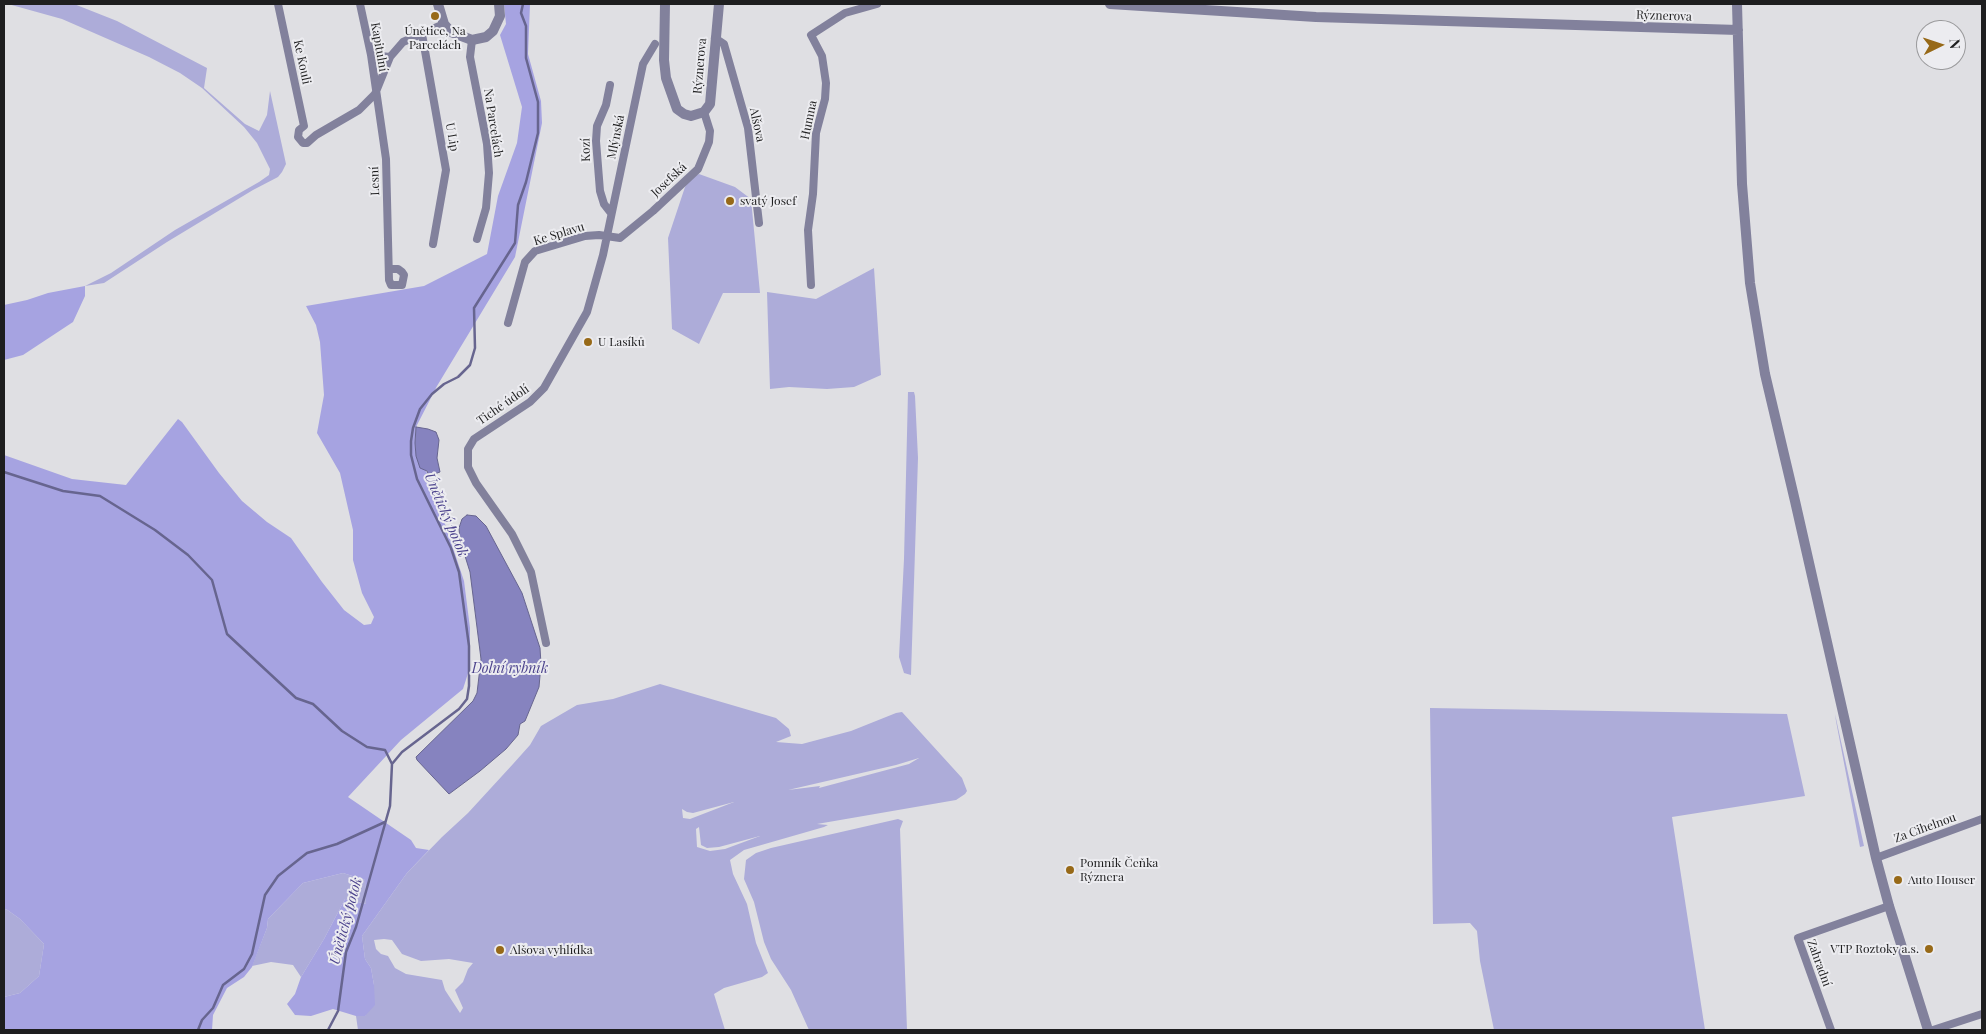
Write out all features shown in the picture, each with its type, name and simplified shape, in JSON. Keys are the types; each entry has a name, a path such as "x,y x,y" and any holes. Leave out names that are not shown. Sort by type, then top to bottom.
{"street":[{"name":"Ke Kouli","path":"278,4 304,126 299,130 298,137 300,141 307,143 316,135"},
{"name":"Kapitulní","path":"360,4 371,55 375,94"},
{"path":"438,4 444,24 452,32 472,40 486,37 492,30 500,16 500,4"},
{"name":"Rýznerova","path":"665,4 664,69 676,107 684,114 694,116 704,112 710,104 719,4"},
{"name":"Humna","path":"811,286 808,230 813,194 816,133 826,99 822,56 811,35 844,13 877,4"},
{"name":"Rýznerova","path":"1110,4 1316,17 1738,30"},
{"path":"1737,4 1742,184 1750,283 1764,374 1795,501 1876,858 1928,1030"},
{"path":"304,126 316,135 359,110 375,94 390,57 403,42 444,24"},
{"name":"U Lip","path":"422,34 446,170 433,244"},
{"name":"Alšova","path":"715,38 724,44 748,128 759,223"},
{"name":"Na Parcelách","path":"472,40 470,57 487,144 489,173 486,208 477,239"},
{"name":"Mlýnská","path":"606,237 643,64 655,44"},
{"path":"371,55 390,57"},
{"name":"Kozí","path":"610,85 606,106 597,126 596,141 600,191 604,204 611,213"},
{"name":"Lesní","path":"375,94 386,160 389,268"},
{"name":"Josefská","path":"606,237 620,238 653,211 698,169 709,142 710,131 704,112"},
{"name":"Ke Splavu","path":"508,323 525,262 535,251 585,236 599,235 606,237"},
{"name":"Tiché údolí","path":"546,643 531,572 512,534 476,483 468,467 468,448 474,439 530,402 547,383 587,312 606,237"},
{"name":"Za Cihelnou","path":"1876,858 1982,819"},
{"name":"Zahradní","path":"1831,1030 1798,938 1889,906"},
{"path":"1934,1030 1982,1014"}],"shaded area":[{"path":"8,4 74,4 117,21 207,68 204,88 245,124 259,131 267,115 270,91 286,164 282,172 278,177 167,242 104,283 85,286 111,273 175,230 259,182 269,175 270,169 257,143 244,127 202,88 180,73 149,57 62,19"},
{"path":"504,4 530,4 528,54 541,101 542,123 515,257 437,386 416,427 415,435 416,456 429,476 464,581 470,628 470,667 463,689 401,740 348,797 411,840 416,848 429,850 407,873 362,936 365,959 371,968 375,1005 365,1016 356,1016 333,1009 311,1016 295,1015 287,1004 295,994 301,977 345,899 366,904 365,880 343,873 303,883 268,919 267,928 252,967 244,977 227,988 213,1015 212,1030 4,1030 4,997 20,993 39,976 44,944 20,919 6,909 4,910 4,455 72,479 126,485 178,419 242,501 267,522 291,538 344,610 364,625 371,624 374,617 362,593 353,560 353,530 340,473 317,433 324,395 320,342 316,325 306,306 424,286 487,254 498,196 517,143 522,107 500,35 506,24"},
{"path":"699,174 735,187 751,199 760,293 723,293 699,344 672,329 668,238 685,187 691,178"},
{"path":"874,268 881,375 854,387 827,389 789,387 770,389 767,292 816,299"},
{"path":"85,286 85,296 73,322 23,355 4,360 4,305 48,293"},
{"path":"908,392 914,392 915,396 918,458 911,675 904,673 899,657 904,559"},
{"path":"660,684 776,718 789,729 791,736 776,742 802,744 851,731 902,712 962,778 967,791 956,800 817,824 828,825 744,850 730,860 733,874 747,904 756,943 768,973 762,977 724,988 714,994 725,1030 358,1030 356,1016 365,1016 374,985 371,968 365,959 362,936 407,873 468,813 513,764 530,745 541,726 577,705 613,699","holes":["919,758 909,764 819,788 820,786 788,790","734,802 690,819 683,818 682,809 693,813","699,827 701,845 707,848 719,847 760,836 725,849 710,851 697,847 696,829","374,940 392,940 402,954 421,961 449,959 473,963 468,969 463,982 455,990 463,1008 460,1013 445,990 442,980 406,974 395,968 388,956 381,954 376,949"]},
{"path":"1430,708 1787,714 1805,796 1672,817 1705,1030 1494,1030 1480,961 1477,931 1470,923 1433,924"},
{"path":"1835,714 1864,846 1860,847 1836,721"},
{"path":"898,819 903,821 900,829 907,1030 809,1030 791,990 771,959 764,942 754,902 744,879 746,860 756,853 771,848"},
{"path":"343,873 365,880 366,904 345,899 301,977 293,965 271,962 252,966 267,928 268,919 303,883"},
{"path":"6,909 20,919 44,944 39,976 20,993 4,997 4,910"}],"water":[{"path":"416,427 436,432 439,440 437,458 440,472 429,476 427,471 420,468 416,456"},
{"name":"Dolní rybník","path":"467,515 476,516 486,526 522,593 540,648 541,664 539,687 525,721 520,724 518,735 506,749 449,794 416,757 473,701 477,693 481,659 470,572 460,540 459,528 462,519"}],"waterway":[{"name":"Únětický potok","path":"328,1030 338,1011 346,952 356,927 390,806 392,764 402,752 459,709 467,699 469,686 469,646 459,572 451,548 417,479 411,455 411,441 413,428 420,409 432,394 444,384 458,377 470,365 475,348 474,308 515,243 518,205 526,182 538,133 538,102 526,58 526,26 521,13 523,4"},
{"path":"4,472 63,491 100,496 155,530 188,555 212,580 227,634 296,698 313,704 342,731 367,747 385,750 392,764"},
{"path":"198,1030 202,1020 213,1008 223,985 244,969 252,954 265,895 278,876 307,853 337,844 385,822"}],"place":[{"name":"Únětice, Na Parcelách","path":"435,16"},
{"name":"svatý Josef","path":"730,201"},
{"name":"U Lasíků","path":"588,342"},
{"name":"Pomník Čeňka Rýznera","path":"1070,870"},
{"name":"Auto Houser","path":"1898,880"},
{"name":"VTP Roztoky a.s.","path":"1929,949"},
{"name":"Alšova vyhlídka","path":"500,950"}]}
